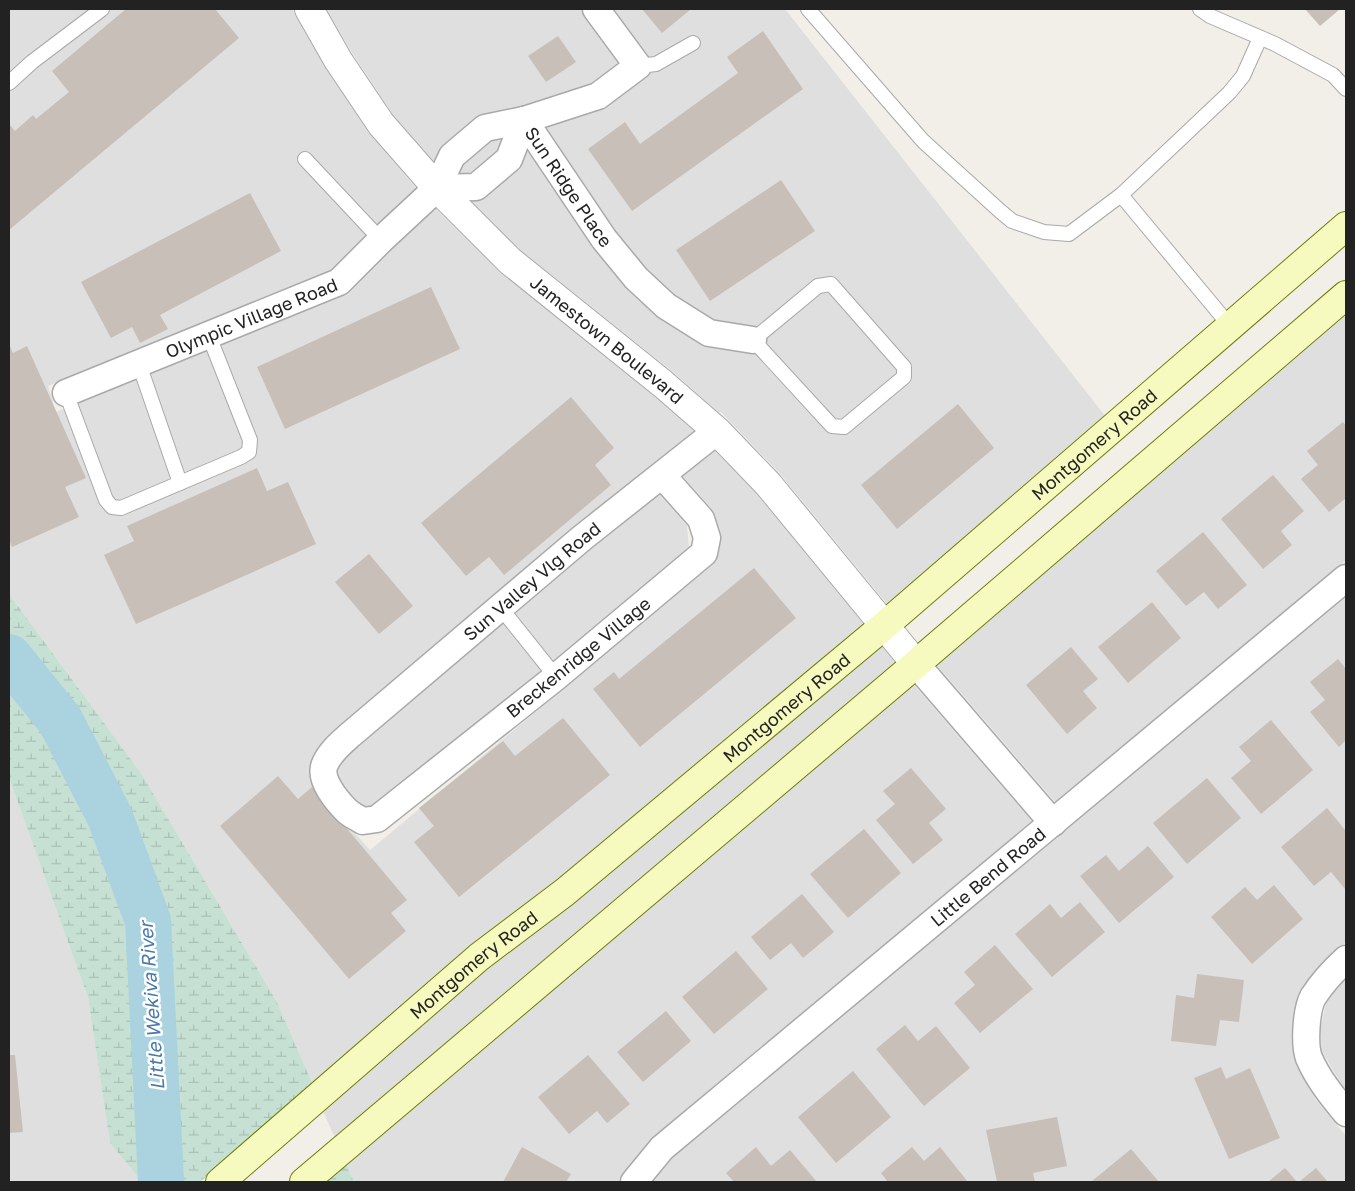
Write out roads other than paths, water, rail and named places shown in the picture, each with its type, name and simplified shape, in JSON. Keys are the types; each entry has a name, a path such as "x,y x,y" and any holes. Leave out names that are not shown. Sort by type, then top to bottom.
{"main road":[{"name":"Montgomery Road","path":"220,1182 479,957 565,892 885,625 1346,226"},
{"path":"304,1182 916,664 1346,295"}],"street":[{"name":"Jamestown Boulevard","path":"309,9 338,60 381,124 437,188 510,261 663,384 717,431 768,484 916,664"},
{"path":"596,9 638,66"},
{"name":"Sun Ridge Place","path":"638,66 598,96 524,120 604,239 636,278 666,306 708,333 753,340"},
{"path":"524,120 509,159 476,187 437,188 452,156 485,128 524,120"},
{"name":"Olympic Village Road","path":"66,393 339,282 437,188"},
{"name":"Sun Valley Vlg Road","path":"377,820 363,821 348,812 332,792 325,778 324,765 333,752 350,735 582,538 717,431"},
{"name":"Breckenridge Village","path":"377,820 556,677 704,553 707,538 701,519 662,475"},
{"name":"Little Bend Road","path":"634,1182 662,1148 1346,578"},
{"path":"916,664 1053,823"},
{"path":"1346,959 1334,970 1312,999 1306,1032 1309,1057 1328,1091 1346,1113"}],"lane":[{"path":"9,83 32,62 102,9"},
{"path":"808,9 923,140 1012,221 1044,232 1069,234 1121,195 1229,93 1243,76 1260,38"},
{"path":"1200,9 1216,13 1333,75 1346,89"},
{"path":"638,66 656,64 693,43"},
{"path":"305,158 381,240"},
{"path":"1121,195 1230,326"},
{"path":"831,284 904,367 904,377 844,428 832,426 753,340 818,286 831,284"},
{"path":"66,393 106,500 112,507 121,508 241,458 249,452 250,440 209,336"},
{"path":"139,364 180,483"},
{"path":"500,607 556,677"}],"waterway":[{"name":"Little Wekiva River","path":"9,657 60,720 110,817 148,921 161,1182"}]}
